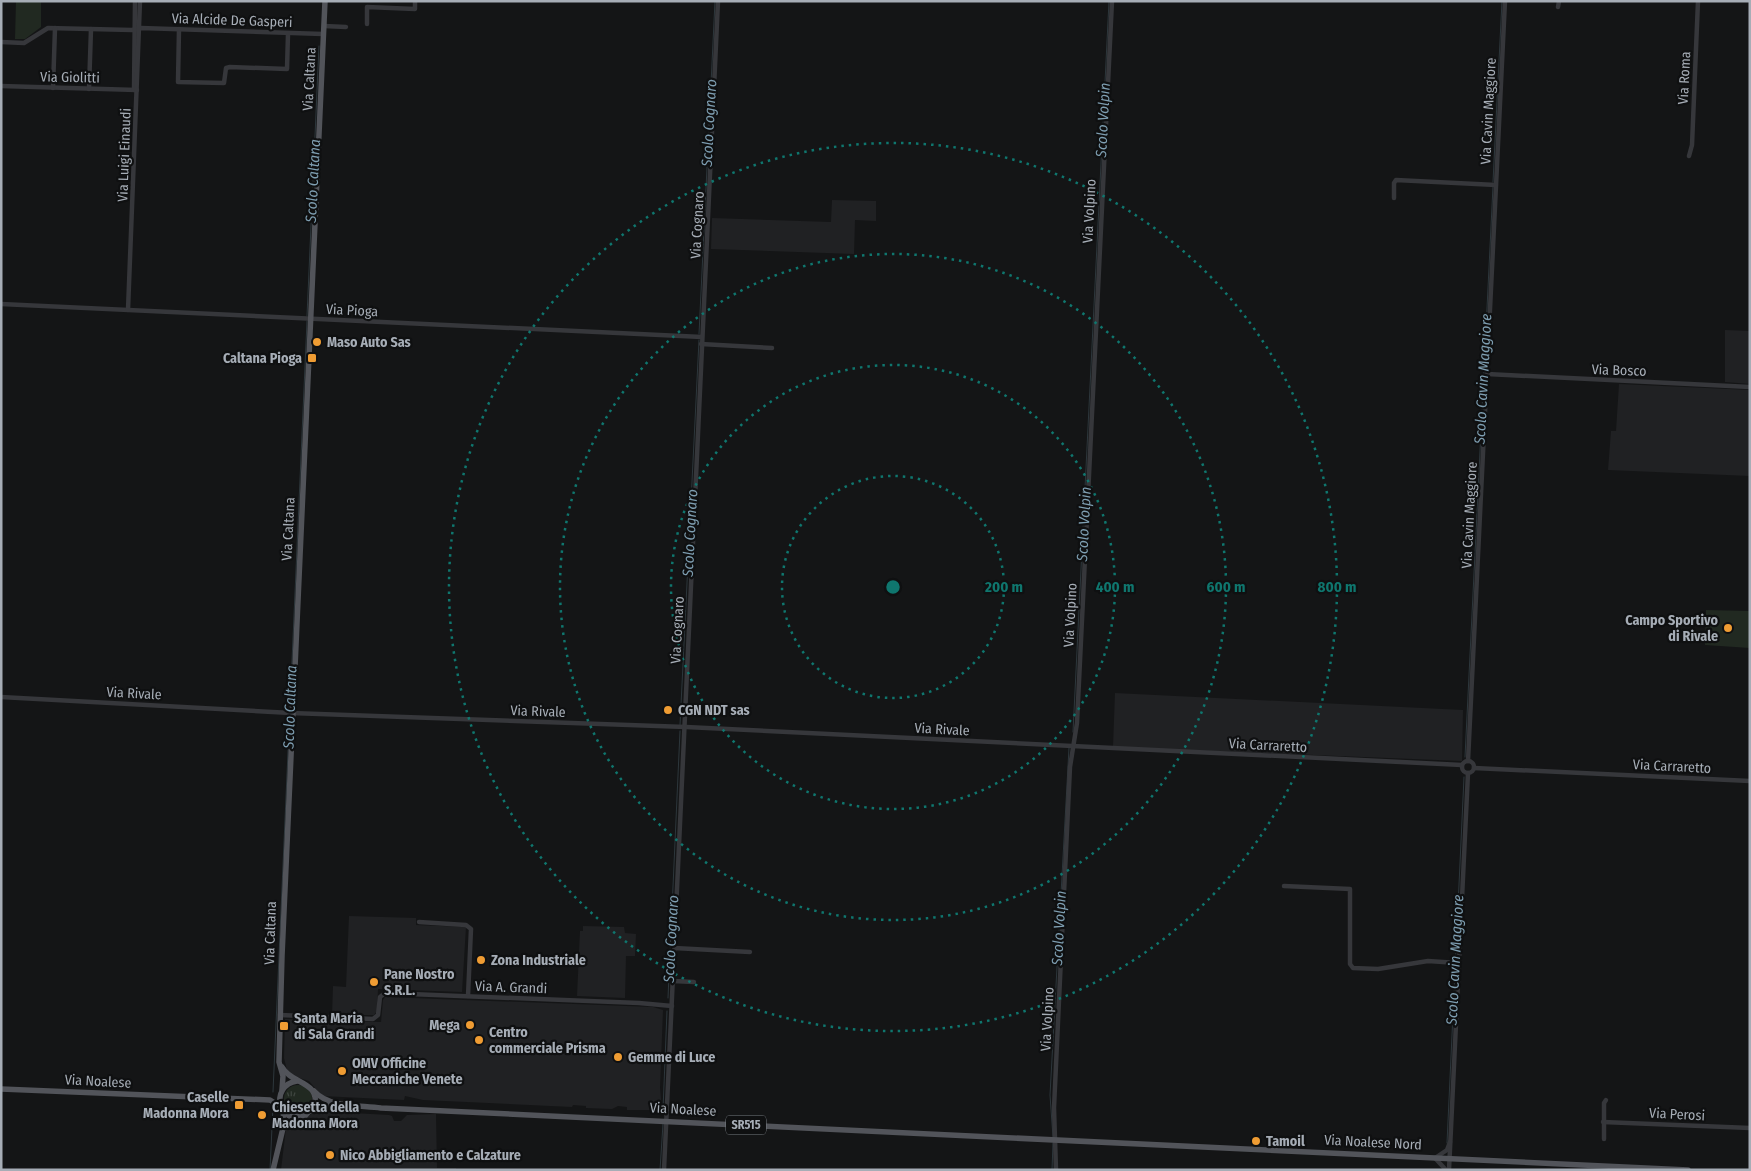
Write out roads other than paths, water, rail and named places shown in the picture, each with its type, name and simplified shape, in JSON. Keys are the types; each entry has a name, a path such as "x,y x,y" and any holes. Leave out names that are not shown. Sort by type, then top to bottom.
{"main road":[{"name":"Via Caltana","path":"282,1091 280,1015 290,712 325,1"},
{"path":"280,1058 288,1076 300,1082"},
{"name":"Via Noalese","path":"254,1100 268,1098 282,1091 291,1083 300,1082 308,1085 318,1096 338,1104"},
{"name":"Via Noalese","path":"1,1089 270,1100 291,1116 298,1118 325,1105 338,1104 381,1108 1056,1140"},
{"path":"282,1091 282,1135"},
{"path":"311,1112 316,1102 314,1091"},
{"path":"273,1170 282,1135 288,1123 298,1118"},
{"name":"Via Noalese Nord","path":"1056,1140 1688,1170"}],"street":[{"name":"Via Luigi Einaudi","path":"128,310 136,90 137,29 135,1"},
{"name":"Via Luigi Einaudi","path":"137,29 140,1"},
{"path":"366,24 368,7 415,9 415,1"},
{"name":"Via Cognaro","path":"664,1170 718,1"},
{"name":"Via Volpino","path":"1056,1170 1054,1099 1069,779 1071,747 1077,723 1112,1"},
{"name":"Via Cavin Maggiore","path":"1468,761 1487,374 1493,184 1505,1"},
{"path":"1558,8 1559,1"},
{"name":"Via Roma","path":"1689,156 1692,145 1698,1"},
{"path":"324,26 346,27"},
{"path":"1,42 24,43 45,28 55,28 53,88"},
{"name":"Via Alcide De Gasperi","path":"55,28 179,29 324,34"},
{"path":"89,89 91,29"},
{"path":"179,29 178,82 224,83 226,68 230,67 287,69 288,34"},
{"name":"Via Giolitti","path":"1,86 136,90"},
{"path":"1394,198 1396,180 1493,184"},
{"name":"Via Pioga","path":"1,304 702,337"},
{"path":"702,344 772,348"},
{"name":"Via Bosco","path":"1487,374 1750,387"},
{"name":"Via Rivale","path":"1,697 1071,747"},
{"name":"Via Carraretto","path":"1071,747 1462,766"},
{"path":"1451,1141 1447,1150 1435,1158 1446,1169 1451,1141 1456,963 1468,773 1474,768 1473,763 1468,761 1462,766 1468,773"},
{"name":"Via Carraretto","path":"1474,768 1750,781"},
{"path":"1284,886 1350,889 1350,964 1352,968 1378,969 1428,961 1456,963"},
{"path":"419,922 466,925 471,928 468,996"},
{"path":"674,948 750,952"},
{"path":"673,981 694,982"},
{"name":"Via A. Grandi","path":"280,1015 373,1019 378,1015 380,997 385,993 672,1006"},
{"path":"1604,1139 1603,1122 1604,1103 1606,1100"},
{"name":"Via Perosi","path":"1603,1122 1750,1128"},
{"path":"1447,1150 1449,1158"}],"waterway":[{"name":"Scolo Cognaro","path":"699,334 715,1"},
{"name":"Scolo Volpin","path":"1073,732 1109,1"},
{"name":"Scolo Cavin Maggiore","path":"1493,182 1502,1"},
{"name":"Scolo Caltana","path":"307,316 319,46"},
{"name":"Scolo Cavin Maggiore","path":"1465,757 1493,186"},
{"name":"Scolo Caltana","path":"273,1092 307,321"},
{"name":"Scolo Cognaro","path":"680,725 699,340"},
{"name":"Scolo Cognaro","path":"668,998 680,731"},
{"name":"Scolo Volpin","path":"1053,1137 1050,1095 1069,748"},
{"name":"Scolo Cavin Maggiore","path":"1447,1143 1464,777"},
{"name":"Scolo Cognaro","path":"663,1110 667,1011"},
{"name":"Scolo Caltana","path":"270,1170 273,1106"},
{"name":"Scolo Cognaro","path":"660,1170 663,1124"},
{"name":"Scolo Volpin","path":"1052,1170 1053,1143"}],"place":[{"name":"Maso Auto Sas","path":"317,342"},
{"name":"Caltana Pioga","path":"312,358"},
{"name":"Campo Sportivo di Rivale","path":"1728,628"},
{"name":"CGN NDT sas","path":"668,710"},
{"name":"Zona Industriale","path":"481,960"},
{"name":"Pane Nostro S.R.L.","path":"374,982"},
{"name":"Mega","path":"470,1025"},
{"name":"Santa Maria di Sala Grandi","path":"284,1026"},
{"name":"Centro commerciale Prisma","path":"479,1040"},
{"name":"Gemme di Luce","path":"618,1057"},
{"name":"OMV Officine Meccaniche Venete","path":"342,1071"},
{"name":"Caselle Madonna Mora","path":"239,1105"},
{"name":"Chiesetta della Madonna Mora","path":"262,1115"},
{"name":"Tamoil","path":"1256,1141"},
{"name":"Nico Abbigliamento e Calzature","path":"330,1155"}]}
